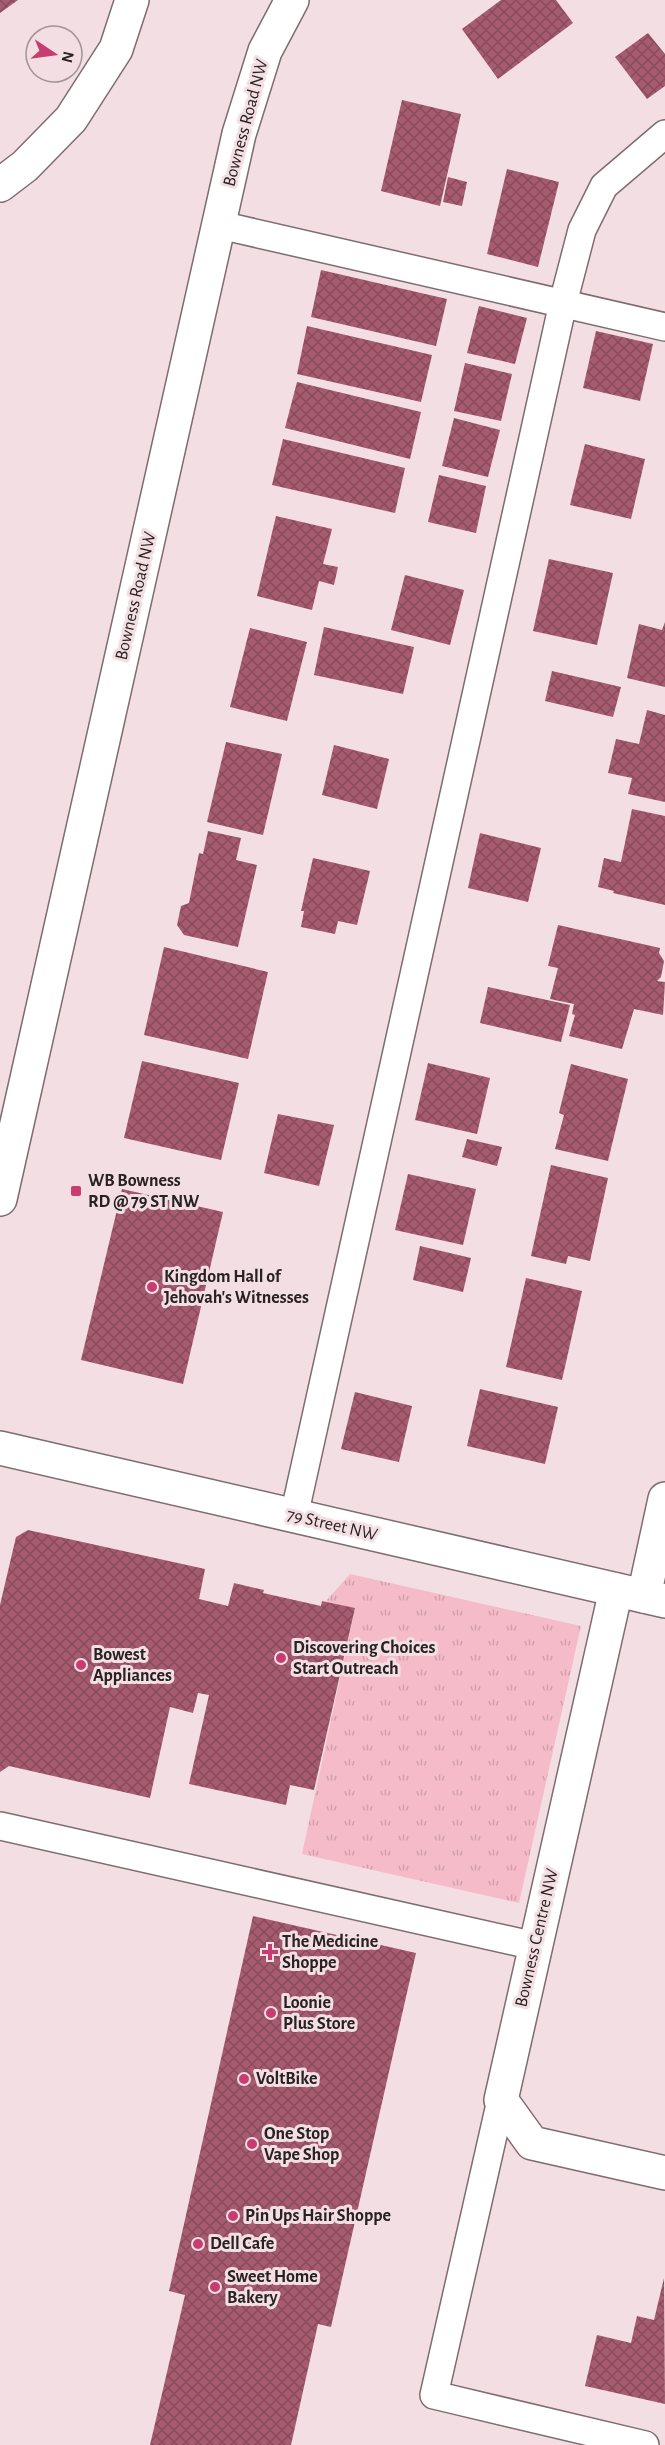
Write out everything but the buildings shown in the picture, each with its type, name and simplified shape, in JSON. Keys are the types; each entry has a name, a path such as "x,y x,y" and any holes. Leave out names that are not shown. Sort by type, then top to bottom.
{"street":[{"path":"0,185 25,166 71,119 116,49 132,0"},
{"name":"Bowness Road NW","path":"0,1199 239,134 265,51 292,0"},
{"name":"79 Street NW","path":"0,1448 642,1596"},
{"name":"Bowness Centre NW","path":"501,2100 535,1946 642,1596 665,1499"},
{"path":"501,2100 532,2143 665,2173"}],"lane":[{"path":"294,1516 563,303 582,230 604,186 665,134"},
{"path":"220,225 665,327"},
{"path":"0,1826 535,1946"},
{"path":"501,2100 434,2395 645,2445"}],"green space":[{"path":"350,1574 581,1626 519,1903 302,1854 355,1609 326,1601"}],"place":[{"name":"WB Bowness RD @ 79 ST NW","path":"76,1191"},
{"name":"Kingdom Hall of Jehovah's Witnesses","path":"152,1287"},
{"name":"Discovering Choices Start Outreach","path":"281,1658"},
{"name":"Bowest Appliances","path":"81,1665"},
{"name":"The Medicine Shoppe","path":"270,1952"},
{"name":"Loonie Plus Store","path":"271,2013"},
{"name":"VoltBike","path":"244,2079"},
{"name":"One Stop Vape Shop","path":"252,2144"},
{"name":"Pin Ups Hair Shoppe","path":"233,2216"},
{"name":"Dell Cafe","path":"198,2244"},
{"name":"Sweet Home Bakery","path":"215,2287"}]}
